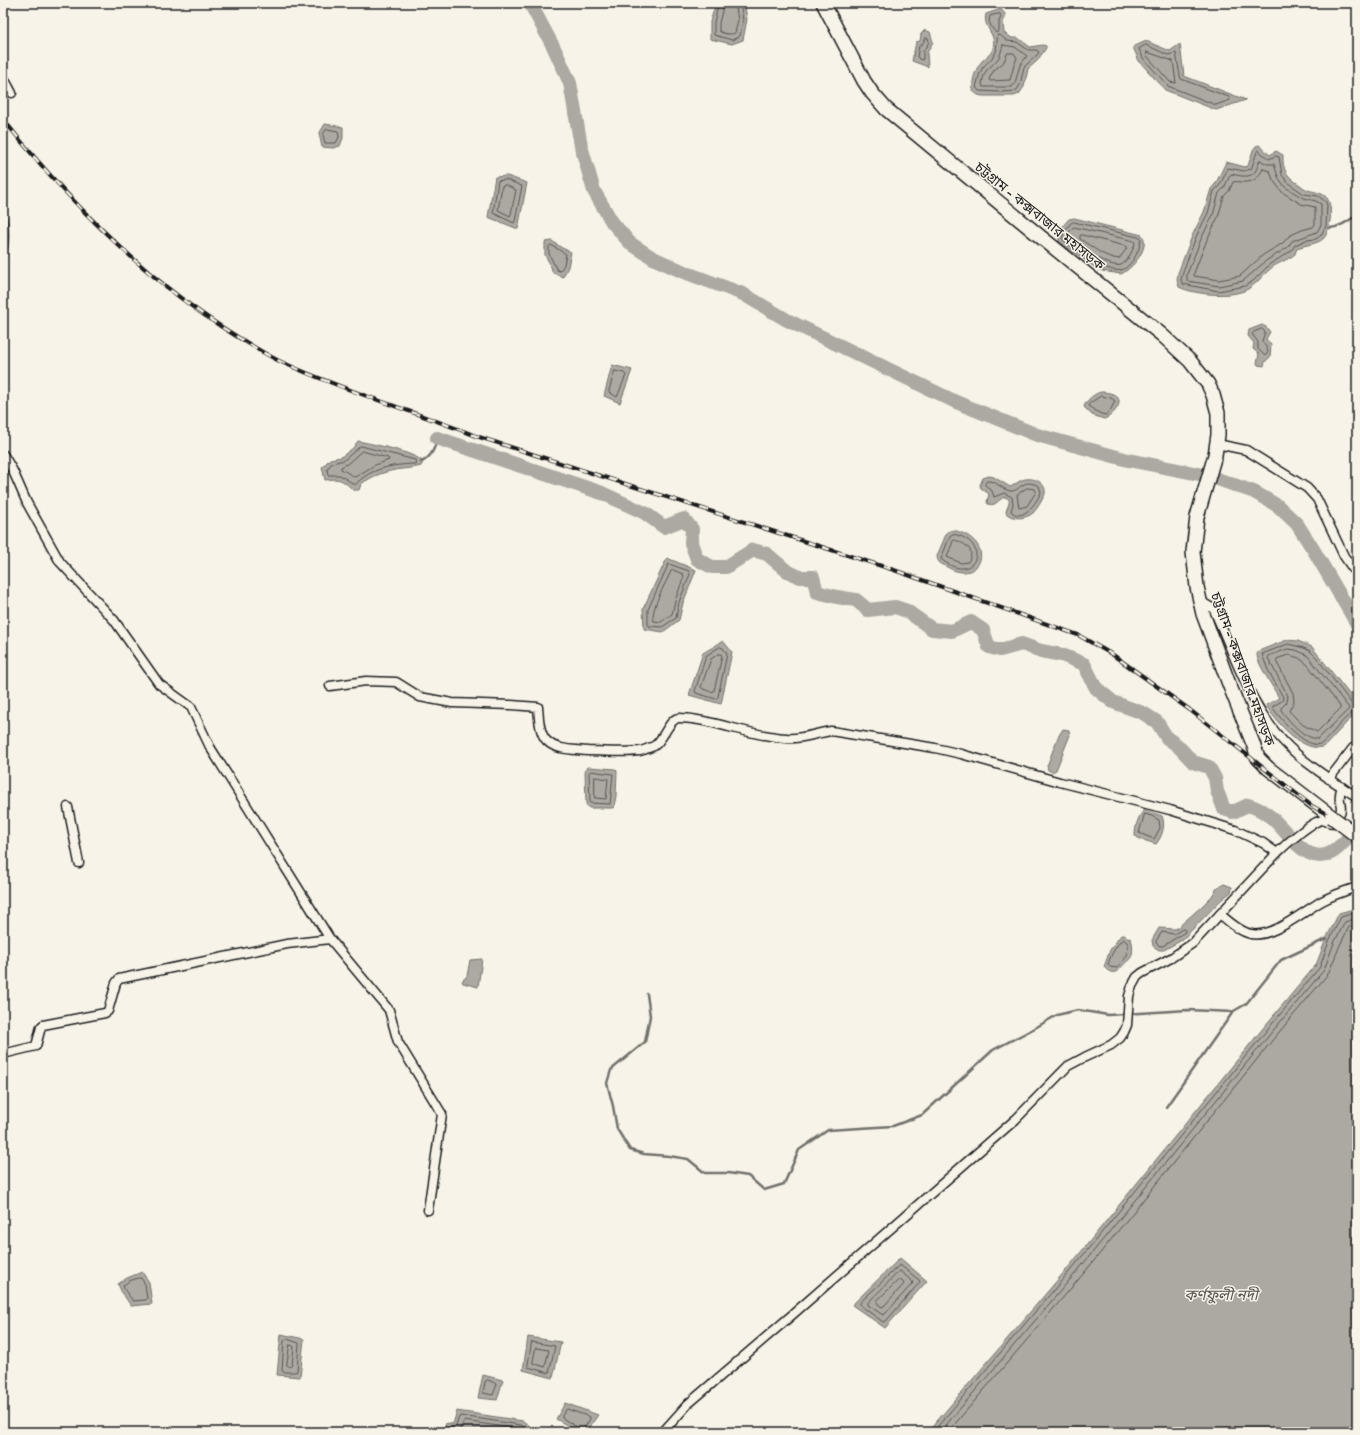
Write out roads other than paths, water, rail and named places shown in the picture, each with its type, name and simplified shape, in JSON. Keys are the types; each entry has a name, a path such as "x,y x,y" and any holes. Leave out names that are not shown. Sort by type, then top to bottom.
{"highway":[{"name":"চট্টগ্রাম - কক্সবাজার মহাসড়ক","path":"823,3 872,93 886,109 1162,335 1190,361 1205,380 1213,395 1218,413 1219,425 1216,449 1194,531 1193,552 1200,601 1229,684 1258,758 1357,836"}],"street":[{"path":"3,76 12,93"},
{"path":"1216,449 1246,450 1307,488 1317,499 1344,556 1357,575"},
{"path":"3,454 13,471 27,503 60,562 114,620 159,684 191,707 210,747 330,939 389,1010 398,1042 442,1114 428,1210"},
{"path":"1200,601 1214,610 1241,675 1269,723 1290,748 1329,779 1357,797"},
{"path":"330,686 366,681 396,682 420,697 452,703 538,707 539,724 543,736 553,746 562,749 611,752 640,751 648,749 660,741 672,721 676,718 703,721 776,737 797,738 831,731 935,748 1203,819 1235,830 1263,843 1277,853"},
{"path":"1329,779 1353,748"},
{"path":"663,1432 688,1404 1005,1129 1028,1108 1063,1071 1085,1057 1111,1045 1124,1032 1127,1025 1129,996 1132,986 1138,977 1142,973 1184,950 1201,935 1245,886 1285,845 1317,822 1322,820 1332,824 1342,810 1339,794 1342,787"},
{"path":"68,807 79,863"},
{"path":"1220,914 1247,933 1259,934 1289,922 1330,897 1357,887"},
{"path":"3,1054 36,1046 41,1027 43,1025 105,1013 108,1011 116,983 119,979 287,944 330,939"}],"water":[{"path":"716,3 746,3 745,7 747,19 743,40 732,44 710,39 710,22"},
{"path":"1001,9 1005,14 1005,19 1003,21 1004,33 1012,38 1018,38 1030,47 1043,45 1046,46 1046,48 1037,61 1028,69 1024,87 1019,94 1014,96 982,96 973,91 973,83 978,66 989,55 994,45 992,36 986,24 986,14"},
{"path":"925,30 930,32 933,42 927,53 928,67 912,61 916,42 920,41 921,34"},
{"path":"1146,41 1170,51 1180,44 1184,76 1246,100 1216,110 1165,90 1139,61 1133,47"},
{"path":"325,124 343,127 343,138 340,146 333,148 322,147 319,134"},
{"path":"1259,145 1270,155 1276,151 1283,155 1285,169 1289,176 1305,189 1321,194 1328,199 1330,204 1330,224 1326,235 1318,242 1297,248 1293,256 1274,266 1252,287 1241,292 1233,294 1204,294 1179,287 1177,280 1178,273 1192,236 1204,212 1211,189 1216,183 1226,162 1245,167 1248,166 1253,150"},
{"path":"507,176 527,183 518,229 488,217 495,177"},
{"path":"1074,218 1142,235 1144,245 1135,263 1121,274 1102,271 1059,242 1059,235 1062,227 1069,219"},
{"path":"552,241 571,252 568,267 563,277 553,273 545,255 545,242"},
{"path":"1262,325 1270,332 1266,339 1271,345 1270,357 1265,362 1264,366 1258,365 1259,354 1253,349 1254,343 1248,336 1249,330"},
{"path":"612,365 632,370 620,403 604,396"},
{"path":"1101,392 1115,395 1119,401 1115,411 1104,419 1092,415 1084,407 1086,402"},
{"path":"358,441 403,452 418,458 423,462 419,467 391,471 375,476 361,484 359,490 353,490 340,480 325,480 322,467 330,459 341,457 353,448"},
{"path":"989,476 994,477 1010,487 1026,479 1038,481 1044,486 1045,494 1037,509 1033,513 1027,517 1012,517 1006,513 1009,499 1005,497 995,504 988,504 989,494 981,488 980,485 983,478"},
{"path":"953,530 967,536 976,543 980,552 980,560 976,567 969,571 959,572 940,563 938,560 937,556 947,532"},
{"path":"667,558 696,570 683,603 679,620 663,632 644,629 643,609"},
{"path":"1287,640 1298,641 1312,647 1357,704 1357,714 1348,721 1325,746 1308,746 1299,741 1283,727 1266,705 1279,698 1260,664 1257,654 1261,650"},
{"path":"723,641 732,652 721,704 689,695 703,653"},
{"path":"1063,729 1069,730 1070,735 1056,770 1052,772 1048,770 1047,766 1058,737"},
{"path":"586,768 615,769 617,771 614,807 589,808 586,804 585,771"},
{"path":"1145,810 1162,816 1164,823 1163,831 1156,844 1135,836 1137,822 1140,815"},
{"path":"1224,884 1232,887 1231,892 1221,900 1182,940 1164,950 1159,950 1153,946 1152,940 1159,928 1176,929 1212,896 1217,888"},
{"name":"কর্ণফুলী নদী","path":"1357,908 1357,1432 926,1432 932,1427 1072,1263 1316,965 1326,939 1339,913"},
{"path":"1121,935 1131,939 1133,947 1132,955 1119,970 1116,972 1111,972 1104,967 1110,950"},
{"path":"482,959 478,987 463,983 462,981 467,976 470,960"},
{"path":"900,1258 927,1281 885,1328 852,1305"},
{"path":"142,1272 149,1282 152,1304 131,1306 118,1284 127,1278"},
{"path":"281,1334 304,1339 300,1377 277,1375"},
{"path":"528,1337 561,1342 553,1378 523,1370"},
{"path":"483,1375 503,1380 497,1400 478,1398"},
{"path":"565,1403 598,1415 586,1432 579,1432 556,1419"},
{"path":"457,1411 523,1421 538,1432 444,1432 446,1423 453,1424"}],"waterway":[{"path":"530,3 554,48 570,83 581,146 594,191 612,222 630,243 653,258 684,272 743,294 787,320 956,402 1037,435 1128,460 1209,476 1254,492 1278,506 1297,524 1357,624"},
{"path":"3,205 8,227 8,243 3,265"},
{"path":"1330,228 1341,225 1357,215"},
{"path":"421,462 432,453 437,438"},
{"path":"437,438 602,493 645,513 664,527 684,519 692,529 691,543 697,559 712,567 726,567 753,550 767,554 787,571 800,577 813,577 817,592 856,600 868,610 895,607 907,611 932,629 952,631 971,622 983,630 989,647 1000,650 1022,644 1041,651 1062,655 1084,664 1096,688 1113,702 1143,713 1157,722 1167,738 1177,745 1193,762 1209,767 1215,778 1217,791 1224,809 1233,812 1248,805 1261,810 1272,818 1294,842 1311,854 1319,856 1329,854 1348,838 1357,822"},
{"path":"647,994 650,1016 645,1042 611,1070 607,1083 617,1129 630,1150 644,1154 688,1159 705,1173 728,1173 748,1176 764,1190 784,1184 799,1150 828,1130 893,1126 922,1115 993,1050 1057,1015 1078,1010 1108,1015 1188,1010 1233,1012 1246,1004 1281,960 1326,939 1327,940"},
{"path":"1166,1107 1233,1012"}],"railway":[{"path":"3,119 54,180 110,238 140,265 170,290 203,314 273,358 333,384 476,436 894,570 1078,635 1113,655 1190,710 1312,806 1332,817 1357,836"}]}
